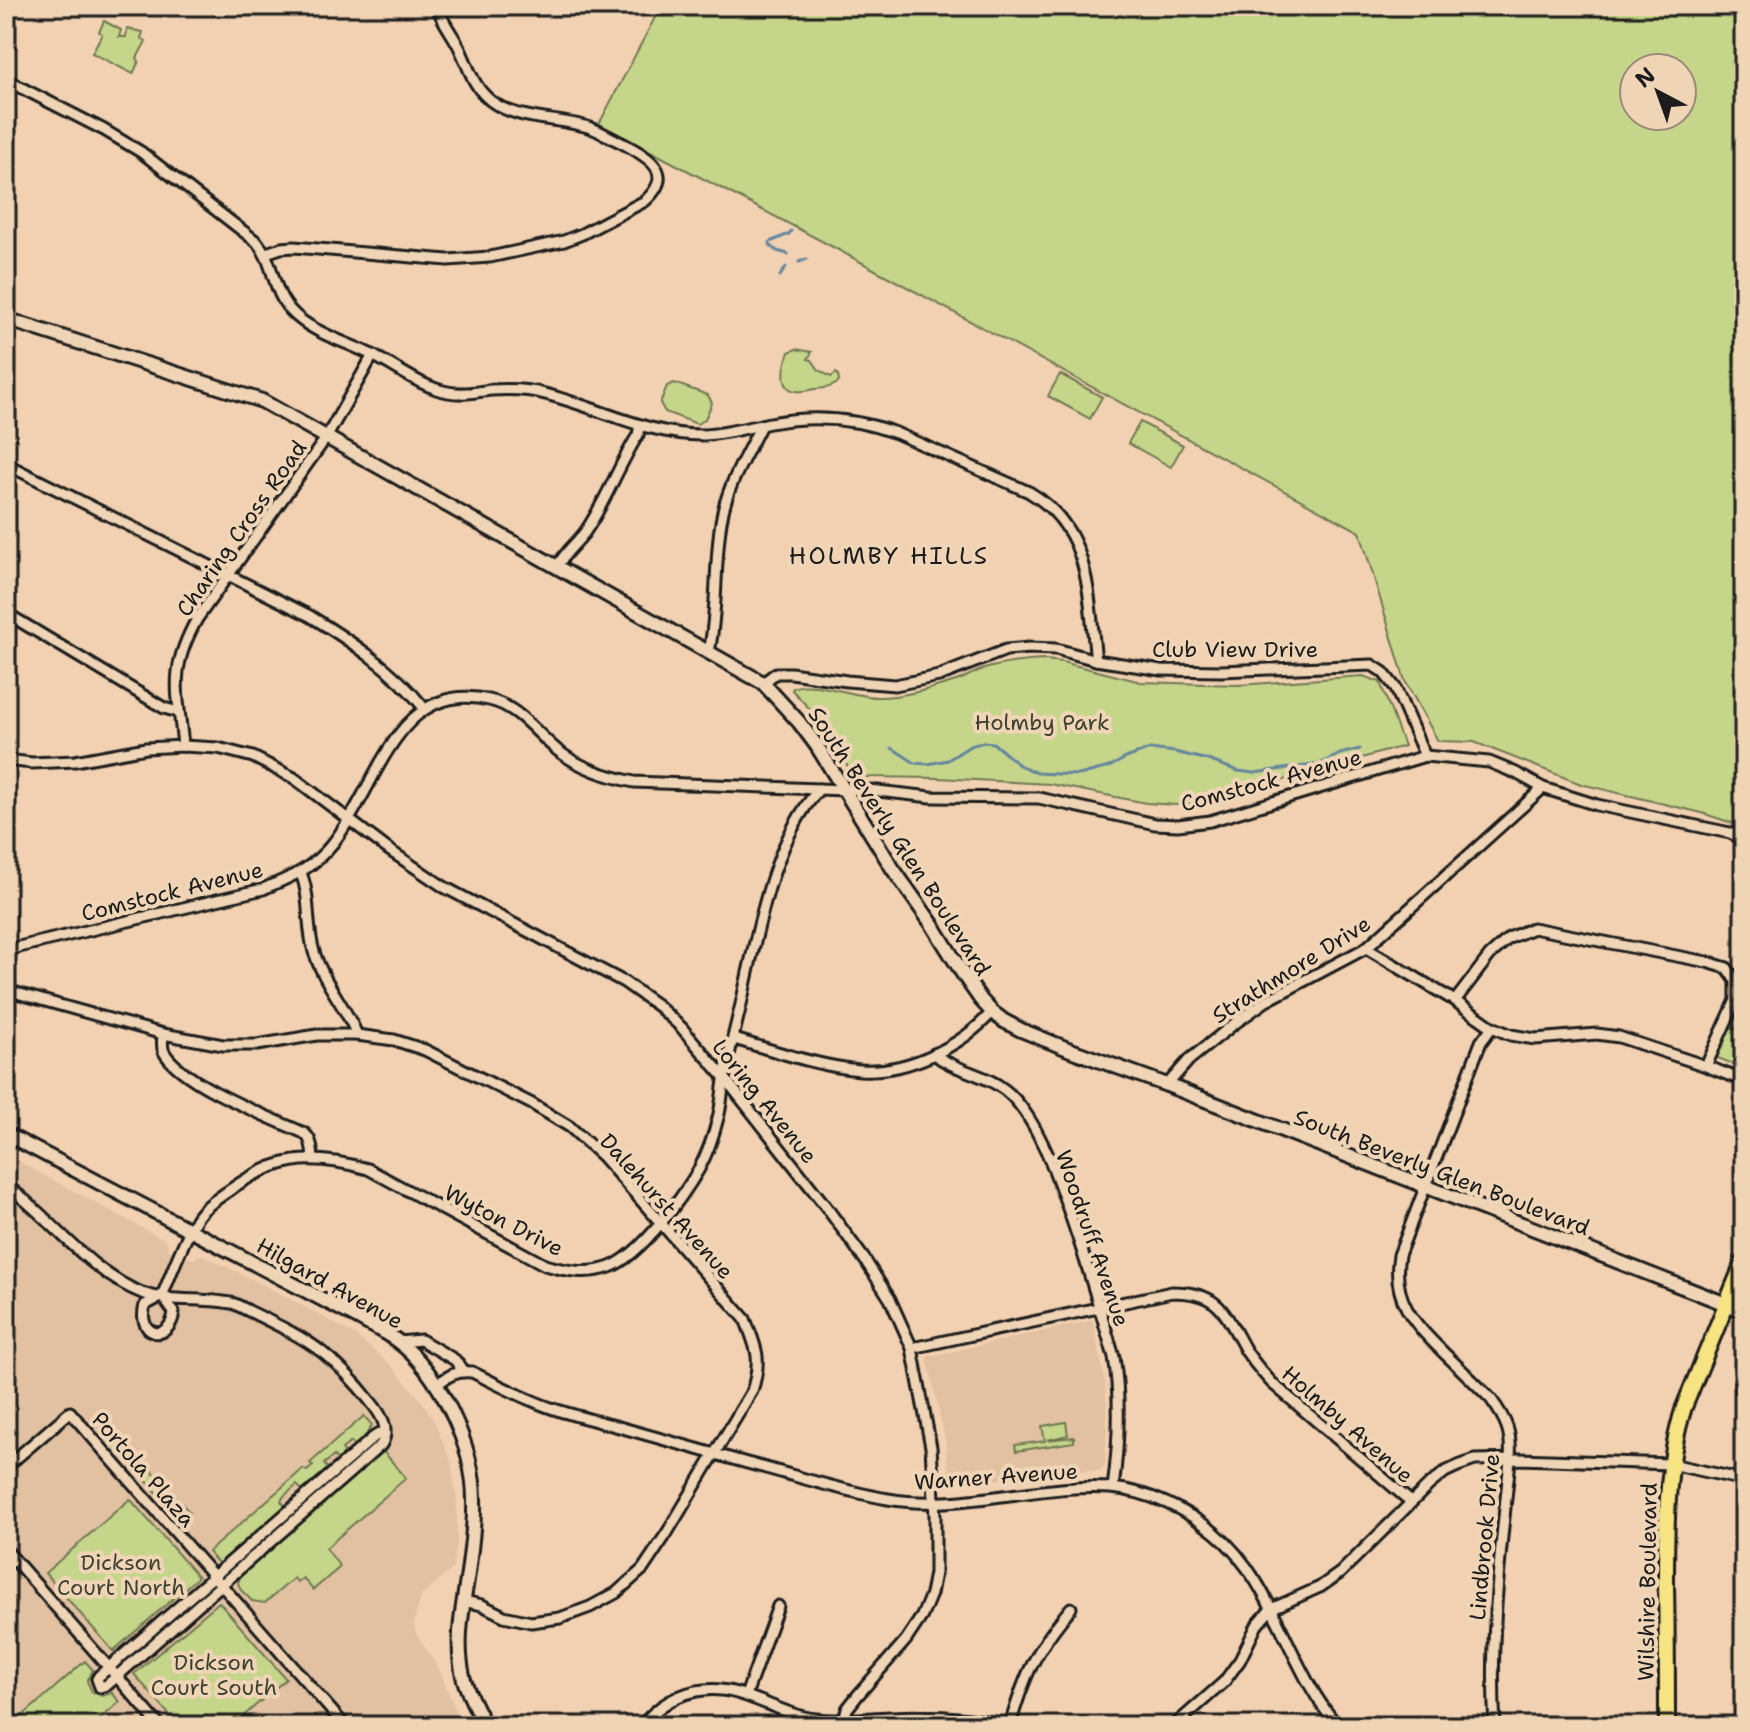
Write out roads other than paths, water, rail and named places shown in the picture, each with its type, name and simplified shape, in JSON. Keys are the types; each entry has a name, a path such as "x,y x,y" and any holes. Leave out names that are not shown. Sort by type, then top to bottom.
{"main road":[{"name":"South Beverly Glen Boulevard","path":"6,319 262,401 763,683 799,722 977,995 992,1012 1021,1030 1744,1311"},
{"name":"Hilgard Avenue","path":"6,1134 360,1319 398,1342 414,1357 447,1402 471,1471 473,1532 459,1623 459,1649 463,1676 485,1726"},
{"name":"Wilshire Boulevard","path":"1667,1726 1666,1540 1671,1464 1684,1407 1744,1261"}],"street":[{"path":"266,253 294,247 448,260 490,257 564,241 582,234 645,201 658,187 659,171 653,161 642,154 593,129 508,111 492,102 478,89 437,6"},
{"path":"6,80 141,152 257,242 266,253 276,288 292,312 315,329 373,355 432,387 449,392 490,390 546,394 640,425 684,434 707,435 795,419 829,418 877,426 1043,500 1064,523 1080,554 1096,660"},
{"name":"Charing Cross Road","path":"183,746 177,677 181,651 197,619 326,438 373,355"},
{"path":"557,567 594,518 638,435 640,425"},
{"path":"709,652 714,630 725,502 761,425"},
{"path":"6,464 310,616 372,658 424,708"},
{"path":"6,613 164,708 178,712"},
{"name":"Club View Drive","path":"763,683 776,673 791,673 895,685 939,676 1006,650 1029,648 1056,649 1096,660 1161,670 1221,671 1372,665 1383,672 1395,687 1425,756"},
{"name":"Comstock Avenue","path":"6,952 263,889 301,873 333,843 407,724 424,708 470,696 493,700 510,708 554,748 577,763 607,776 634,782 860,789 931,797 1039,798 1155,824 1178,825 1210,821 1425,756 1489,762 1543,788 1597,805 1730,833 1744,839"},
{"path":"6,760 32,763 75,761 146,748 183,746"},
{"name":"Loring Avenue","path":"183,746 218,748 253,757 294,778 444,887 624,982 658,1006 681,1027 724,1077 865,1260 890,1299 912,1348 931,1447 935,1573 922,1616 906,1640 847,1709 844,1719"},
{"name":"Strathmore Drive","path":"1167,1085 1189,1060 1266,1001 1366,948 1543,788"},
{"name":"Wyton Drive","path":"162,1296 173,1268 205,1208 243,1180 264,1169 313,1159 343,1162 368,1169 545,1265 567,1271 589,1272 610,1267 629,1257 683,1195 700,1166 718,1118 724,1077 761,914 774,874 805,806 819,789"},
{"path":"301,873 306,885 313,950 321,973 351,1019 357,1035"},
{"path":"1455,1001 1490,955 1509,938 1533,928 1707,962 1727,968 1736,981 1736,1000 1706,1066"},
{"path":"1366,948 1492,1027 1511,1035 1535,1039 1597,1034 1619,1037 1744,1081"},
{"name":"Dalehurst Avenue","path":"6,990 163,1034 223,1045 257,1045 317,1035 357,1035 394,1040 425,1050 532,1104 570,1127 603,1157 745,1319 756,1346 759,1369 752,1391 714,1454"},
{"path":"734,1039 835,1066 862,1070 897,1066 934,1054 980,1026 992,1012"},
{"name":"Lindbrook Drive","path":"1492,1027 1481,1042 1399,1255 1397,1269 1406,1308 1416,1325 1491,1399 1509,1429 1510,1460 1492,1654 1495,1726"},
{"path":"163,1034 162,1046 178,1070 206,1087 304,1133 312,1144 313,1159"},
{"name":"Woodruff Avenue","path":"934,1054 1005,1090 1030,1120 1050,1160 1063,1192 1114,1357 1119,1426 1113,1488"},
{"path":"6,1185 89,1260 142,1293 235,1304 302,1339 321,1351 361,1389 380,1414 385,1430 381,1445 112,1665 97,1679 100,1687 120,1673 218,1580"},
{"name":"Holmby Avenue","path":"912,1348 1172,1292 1190,1292 1216,1304 1225,1313 1246,1350 1272,1383 1411,1502 1445,1472 1475,1460 1671,1464 1744,1480"},
{"name":"Warner Avenue","path":"398,1342 421,1340 455,1360 463,1371 472,1372 552,1409 889,1499 934,1502 1082,1488 1113,1488 1147,1495 1182,1511 1217,1534 1237,1555 1271,1609 1310,1687 1338,1726"},
{"path":"436,1385 451,1374 463,1371"},
{"name":"Portola Plaza","path":"6,1467 70,1412 218,1580"},
{"path":"463,1601 531,1622 560,1618 616,1593 643,1569 714,1454"},
{"path":"1174,1726 1224,1682 1240,1660 1257,1625 1271,1609 1320,1587 1340,1573 1411,1502"},
{"path":"6,1550 120,1673 160,1726"},
{"path":"218,1580 345,1726"},
{"path":"746,1695 778,1606"},
{"path":"642,1726 660,1707 680,1696 720,1688 808,1718 931,1715 1011,1726 1031,1667 1046,1640 1071,1608"}],"waterway":[{"path":"770,242 791,231"},
{"path":"770,245 788,254"},
{"path":"799,262 807,259"},
{"path":"780,276 786,267"},
{"path":"892,748 915,763 928,764 948,760 970,746 993,743 1019,765 1037,773 1079,775 1109,767 1150,749 1175,752 1254,773 1320,764 1360,749"}],"district":[{"name":"HOLMBY HILLS","path":"889,556"}],"park label":[{"name":"Holmby Park","path":"1042,722"},
{"name":"Dickson Court North","path":"121,1574"},
{"name":"Dickson Court South","path":"214,1674"}]}
